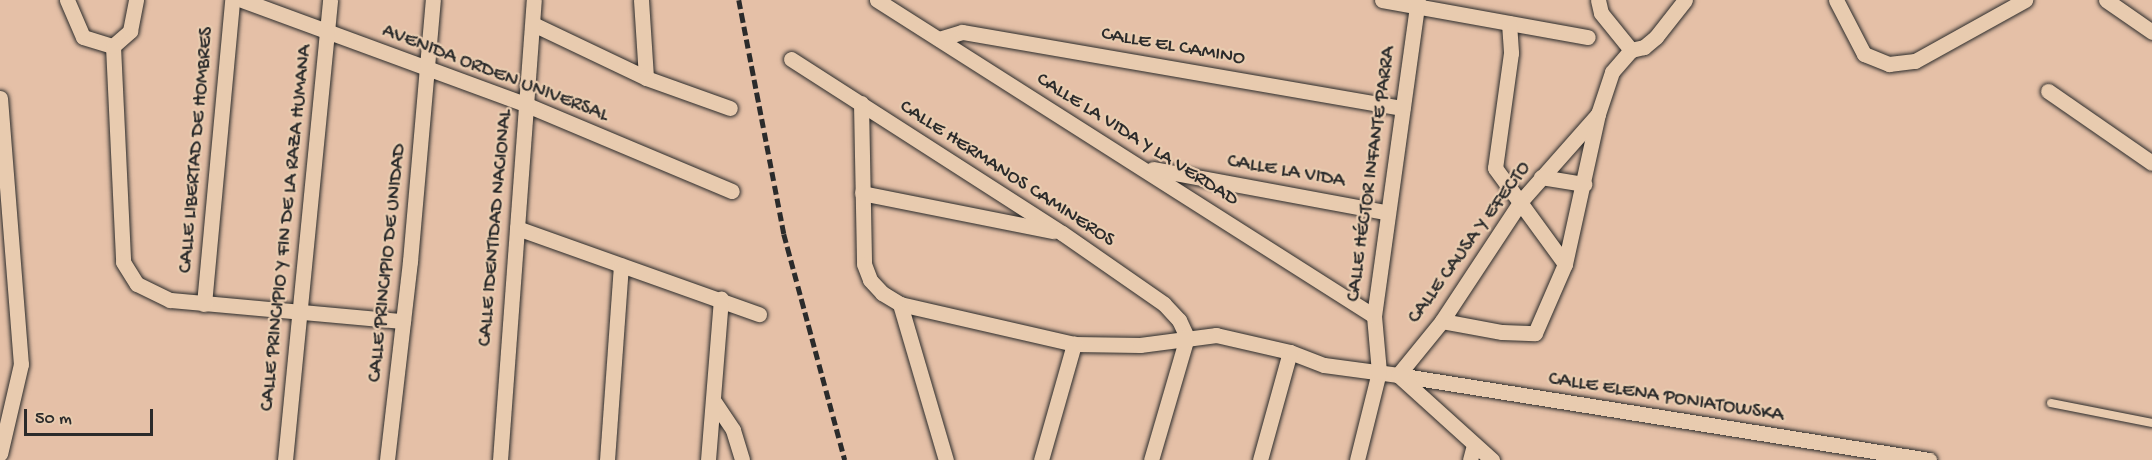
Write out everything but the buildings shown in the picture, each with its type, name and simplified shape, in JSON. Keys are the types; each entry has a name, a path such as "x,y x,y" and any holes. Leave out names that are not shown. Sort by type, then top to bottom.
{"street":[{"path":"67,0 83,37 113,46"},
{"path":"113,46 130,31 136,0"},
{"name":"CALLE LIBERTAD DE HOMBRES","path":"204,304 232,0"},
{"name":"AVENIDA ORDEN UNIVERSAL","path":"242,0 429,71 527,105 732,191"},
{"name":"CALLE PRINCIPIO Y FIN DE LA RAZA HUMANA","path":"285,460 330,0"},
{"name":"CALLE PRINCIPIO DE UNIDAD","path":"387,460 429,71 433,0"},
{"name":"CALLE IDENTIDAD NACIONAL","path":"500,460 534,0"},
{"path":"640,0 646,78"},
{"name":"CALLE LA VIDA Y LA VERDAD","path":"877,0 1144,167 1374,316"},
{"path":"1387,0 1418,3 1588,37"},
{"path":"1598,0 1601,13 1631,51"},
{"name":"CALLE CAUSA Y EFECTO","path":"1398,375 1442,321 1521,201 1598,114 1612,72 1631,51 1644,47 1656,37 1685,0"},
{"path":"1836,0 1864,54 1889,64 1915,61 2025,0"},
{"path":"2106,0 2152,32"},
{"name":"CALLE HÉCTOR INFANTE PARRA","path":"1358,460 1378,372 1374,316 1386,212 1418,3"},
{"path":"1509,23 1511,53 1495,168 1565,264"},
{"path":"533,24 646,78 730,108"},
{"name":"CALLE EL CAMINO","path":"939,39 962,32 1402,108"},
{"path":"113,46 123,262 137,284 170,300 299,309 403,321"},
{"name":"CALLE HERMANOS CAMINEROS","path":"791,59 1062,233 1164,304 1179,320 1187,337"},
{"path":"2048,91 2152,163"},
{"path":"0,98 21,364 0,454"},
{"path":"861,104 864,264 870,280 882,294 900,304 946,460"},
{"path":"1442,321 1502,332 1535,333 1565,264 1598,114"},
{"name":"CALLE LA VIDA","path":"1144,167 1386,212"},
{"path":"1541,177 1584,184"},
{"path":"862,193 1062,233"},
{"path":"517,228 759,314"},
{"path":"607,460 621,266"},
{"path":"708,460 721,299"},
{"name":"CALLE ELENA PONIATOWSKA","path":"900,304 1074,344 1140,345 1187,337 1216,335 1290,352 1324,365 1929,460"},
{"path":"1151,460 1187,337"},
{"path":"1041,460 1074,344"},
{"path":"1260,460 1290,352"},
{"path":"1398,375 1472,452 1492,460"},
{"path":"713,400 733,430 742,460"}],"lane":[{"path":"2051,403 2152,423"}],"railway":[{"path":"739,0 784,234 845,460"}]}
